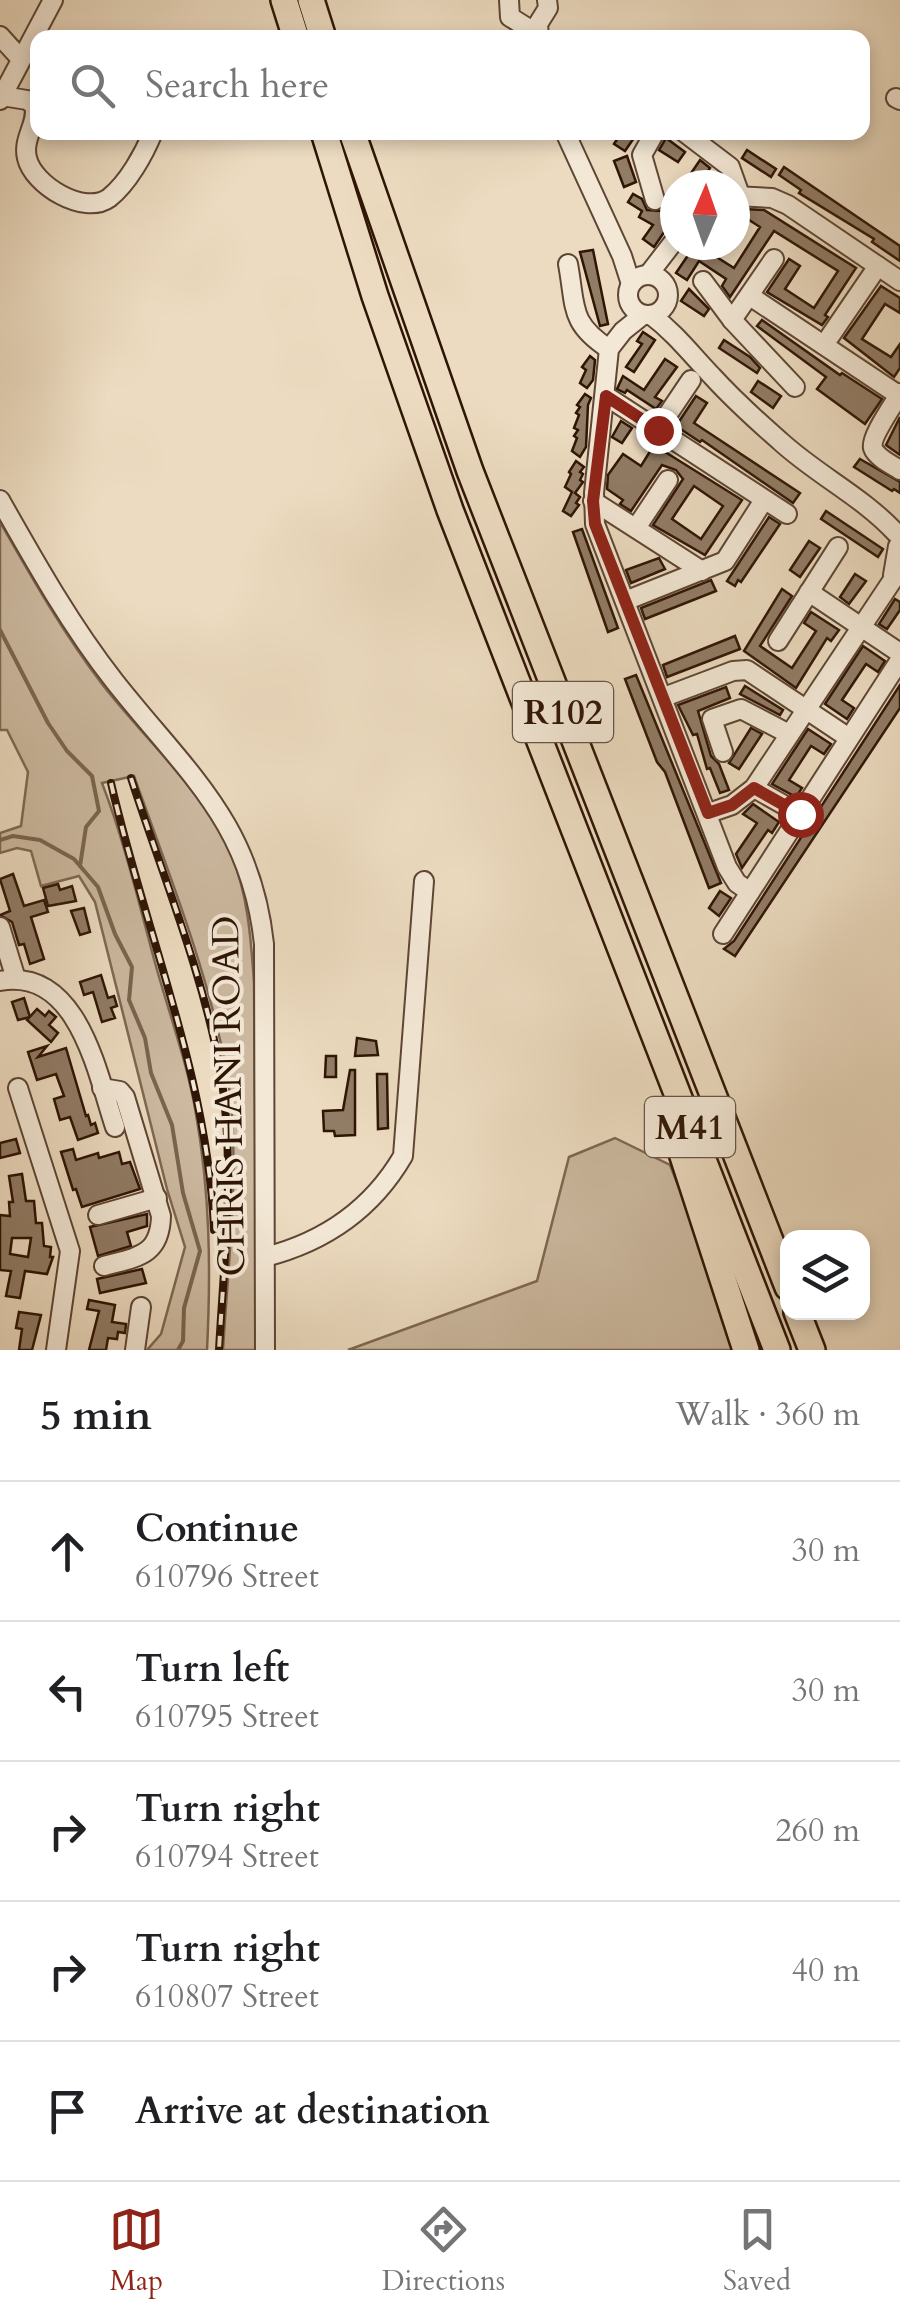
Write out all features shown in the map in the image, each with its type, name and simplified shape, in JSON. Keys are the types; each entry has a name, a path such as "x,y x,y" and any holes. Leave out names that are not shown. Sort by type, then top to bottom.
{"highway":[{"path":"284,0 293,30"},
{"path":"311,0 320,30"},
{"name":"R102","path":"326,140 375,296 450,510 603,905"},
{"name":"R102","path":"355,140 470,470 780,1266"},
{"path":"603,905 607,936 746,1350"},
{"name":"M41","path":"603,905 777,1350"},
{"path":"800,1320 812,1350"}],"street":[{"path":"36,30 53,0"},
{"path":"509,0 510,18 530,30"},
{"path":"534,30 546,14 546,0"},
{"path":"0,36 20,58"},
{"path":"30,40 1,98 30,102"},
{"path":"30,132 25,146 32,172 44,185 92,204 109,198 150,140"},
{"path":"569,140 622,256 645,279 667,290 609,348 593,501 595,524 727,867 750,892"},
{"path":"651,140 642,156 655,200"},
{"path":"695,140 731,170"},
{"path":"750,196 772,198 788,205 900,281"},
{"path":"732,320 774,259"},
{"path":"660,260 628,297 674,332 709,373 784,446 818,474 877,512 899,534 897,572 754,788 732,805 708,813"},
{"path":"568,264 580,325 586,334 609,348"},
{"path":"824,345 878,266"},
{"path":"703,281 732,320 795,387"},
{"path":"750,296 900,395 876,433 873,446 875,452 900,470"},
{"path":"658,430 691,380"},
{"path":"606,396 787,514"},
{"path":"636,528 668,480"},
{"name":"CHRIS HANI ROAD","path":"0,500 76,628 115,682 212,798 247,866 261,915 264,944 266,1350"},
{"path":"626,601 725,561 764,500"},
{"path":"593,501 702,571"},
{"path":"778,640 838,547"},
{"path":"723,934 900,656 809,592"},
{"path":"664,697 732,671 747,670 849,738"},
{"path":"723,752 712,720 740,709 789,734"},
{"path":"754,788 800,814"},
{"path":"265,1257 296,1249 338,1226 372,1198 402,1156 424,880"},
{"path":"0,927 8,980 44,988 75,1016 114,1127"},
{"path":"18,1088 70,1251 56,1350"},
{"path":"102,1088 120,1091 124,1097 161,1216 160,1234 150,1250 104,1266"},
{"path":"98,1215 158,1198"},
{"path":"135,1350 142,1307"}],"shaded area":[{"path":"0,522 88,665 206,809 237,869 248,917 254,982 257,1350 223,1350 233,1172 226,1068 198,957 134,776 102,783 124,848 192,1094 207,1202 209,1261 207,1350 147,1350 161,1334 185,1247 95,902 79,876 41,886 31,851 17,848 0,853 0,833 21,826 28,772 7,730 0,730"},
{"path":"615,1138 670,1165 700,1240 733,1350 348,1350 537,1281 569,1157"}],"building":[{"path":"617,140 633,140 625,151 614,144"},
{"path":"669,140 685,152 678,162 659,150"},
{"path":"747,150 776,169 771,177 742,158"},
{"path":"627,156 636,182 624,187 614,161"},
{"path":"700,160 710,168 709,170 693,170"},
{"path":"784,167 900,246 900,261 872,242 874,239 799,193 801,190 779,175"},
{"path":"633,194 642,199 647,210 660,211 660,238 654,247 643,239 653,225 639,217 642,211 628,202"},
{"path":"750,209 764,210 856,268 822,325 767,292 789,259 800,266 785,289 814,308 838,271 774,231 730,297 722,286 726,279 699,261 687,280 676,273 685,260 721,260 734,268 739,260 750,260 750,243 760,227 750,220"},
{"path":"593,250 608,324 600,326 580,252"},
{"path":"881,286 900,298 900,313 885,304 862,339 891,357 900,344 900,368 894,377 844,338"},
{"path":"689,289 709,309 704,316 681,301"},
{"path":"762,320 840,375 882,399 865,424 817,389 826,377 757,326"},
{"path":"643,332 655,340 634,372 626,367 642,344 637,341"},
{"path":"724,340 750,357 760,368 757,373 719,348"},
{"path":"590,356 595,360 593,380 587,388 580,383 586,370 582,367"},
{"path":"665,359 677,367 655,397 662,401 656,409 627,390 625,393 617,389 623,376 644,390"},
{"path":"758,381 781,396 773,408 751,392"},
{"path":"585,394 591,398 586,447 580,457 572,451 578,430 574,428 579,415 577,405"},
{"path":"696,396 707,403 694,423 800,493 793,503 676,426"},
{"path":"900,417 900,455 886,445"},
{"path":"621,421 632,428 622,443 612,437"},
{"path":"654,445 742,500 705,555 653,525 683,479 676,470 662,465 631,511 607,489 608,475 623,454 641,466","holes":["694,486 723,506 701,539 672,519"]},
{"path":"860,459 900,482 900,493 854,467"},
{"path":"576,461 584,467 580,472 583,482 575,493 580,497 576,503 579,505 571,516 563,511 572,492 565,487"},
{"path":"826,511 883,549 878,557 821,519"},
{"path":"769,517 780,524 735,586 727,581"},
{"path":"582,529 618,628 608,632 573,532"},
{"path":"809,541 820,548 800,577 790,570"},
{"path":"659,558 665,569 631,583 626,570"},
{"path":"855,574 866,581 849,604 840,597"},
{"path":"711,580 716,591 645,619 641,608"},
{"path":"782,589 792,596 760,646 792,668 816,631 804,623 811,612 839,630 831,641 827,638 796,688 744,651"},
{"path":"895,599 900,602 900,610 887,629 879,624"},
{"path":"735,636 740,649 667,677 663,665"},
{"path":"863,646 885,661 878,672 866,664 842,700 854,708 847,719 825,704"},
{"path":"636,675 721,883 709,888 625,679"},
{"path":"900,685 900,708 735,956 724,949 734,941"},
{"path":"745,686 783,710 780,715 740,694"},
{"path":"726,687 730,698 698,711 711,756 719,764 729,790 720,793 710,768 707,769 697,734 693,735 678,705"},
{"path":"751,728 762,734 739,769 729,763"},
{"path":"808,729 831,744 824,754 811,746 789,780 802,788 796,797 772,784"},
{"path":"753,804 779,822 772,833 768,830 742,868 736,854 757,823 743,814"},
{"path":"13,874 24,906 44,900 48,912 31,917 44,959 30,964 12,922 0,915 10,911 0,879"},
{"path":"58,884 60,890 72,886 76,901 48,906 43,888"},
{"path":"720,891 731,898 719,916 709,908"},
{"path":"84,908 90,932 80,935 71,911"},
{"path":"101,975 108,998 114,996 117,1006 111,1008 115,1018 102,1022 93,992 84,995 80,982"},
{"path":"24,998 30,1017 18,1020 12,1002"},
{"path":"37,1009 45,1016 49,1011 56,1017 49,1025 58,1033 51,1042 27,1020"},
{"path":"357,1038 376,1041 378,1055 355,1056"},
{"path":"47,1046 38,1057 66,1048 86,1116 91,1125 95,1123 98,1133 78,1140 70,1117 60,1120 54,1099 64,1096 56,1074 37,1080 28,1052"},
{"path":"326,1056 336,1056 336,1077 325,1077"},
{"path":"350,1070 355,1070 355,1135 335,1136 334,1131 324,1131 323,1111 343,1110"},
{"path":"377,1074 387,1074 388,1128 378,1129"},
{"path":"16,1139 20,1153 0,1158 0,1143"},
{"path":"73,1149 76,1160 119,1152 122,1164 130,1162 140,1189 82,1207 61,1152"},
{"path":"22,1174 26,1201 34,1201 36,1223 42,1223 44,1246 51,1247 53,1257 47,1274 25,1271 20,1298 6,1296 11,1271 0,1270 0,1215 10,1216 9,1202 13,1202 9,1176","holes":["12,1238 31,1238 28,1257 10,1254"]},
{"path":"147,1214 147,1226 127,1232 131,1246 98,1256 90,1227"},
{"path":"142,1269 146,1283 100,1293 97,1279"},
{"path":"89,1300 115,1305 112,1322 126,1324 125,1333 118,1332 117,1339 108,1338 106,1350 89,1350 99,1311 87,1309"},
{"path":"19,1312 41,1315 32,1350 19,1350"}],"waterway":[{"path":"0,630 48,723 67,751 92,776 99,811 86,827 80,866"},
{"path":"0,840 13,836 40,840 74,859 98,887 132,967 129,1000 172,1125 183,1193 200,1251 184,1308 183,1341 178,1350"}],"railway":[{"path":"131,778 192,959 220,1069 228,1174 219,1350"},
{"path":"111,783 188,1060 209,1173 214,1230"}],"route":[{"path":"658,430 606,396 593,501 595,524 708,813 732,805 754,788 800,814"}]}
